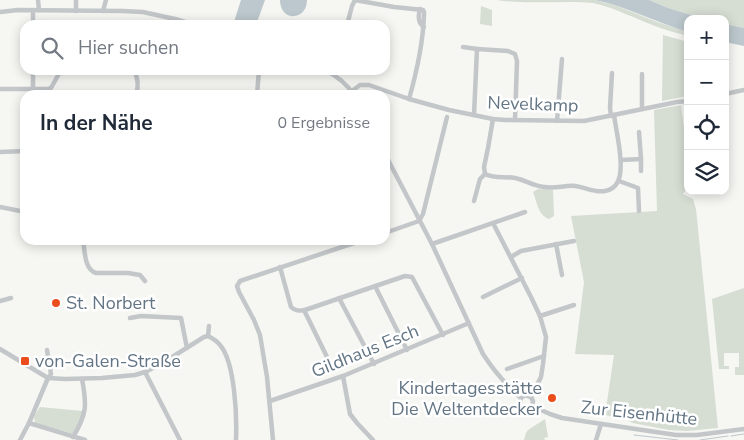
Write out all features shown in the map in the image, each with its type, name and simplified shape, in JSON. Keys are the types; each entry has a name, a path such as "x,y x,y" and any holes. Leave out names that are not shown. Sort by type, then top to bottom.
{"street":[{"path":"38,0 39,10"},
{"path":"76,0 76,11"},
{"path":"103,11 106,0"},
{"path":"348,20 355,0 423,10 424,27 418,68 409,99"},
{"path":"33,10 33,20"},
{"path":"0,12 39,10 143,12 176,20"},
{"path":"463,47 508,51 515,54 517,61 515,120"},
{"path":"474,115 477,49"},
{"path":"557,121 562,59"},
{"path":"485,174 492,177 514,178 544,187 574,186 598,191 610,190 618,182 621,174 621,160 610,108 612,73"},
{"path":"642,74 642,108"},
{"path":"30,88 32,75"},
{"path":"0,89 48,89 51,88 58,75"},
{"path":"136,75 138,90"},
{"path":"257,90 259,75"},
{"path":"335,75 350,90"},
{"name":"Nevelkamp","path":"356,90 360,85 369,85 383,90"},
{"path":"729,93 744,90"},
{"name":"Nevelkamp","path":"390,92 449,110 493,119 515,120 584,121 642,108 684,101"},
{"path":"390,231 419,221 423,214 447,117"},
{"path":"485,174 484,167 493,119"},
{"path":"639,132 641,171"},
{"path":"0,152 20,150"},
{"path":"621,160 641,159"},
{"name":"Zur Eisenhütte","path":"390,164 432,244 483,354 504,383 521,398 520,403 523,408 528,409 532,406 562,418 668,434 686,435 744,430"},
{"path":"474,201 480,179 485,174"},
{"path":"618,182 638,188 639,210"},
{"path":"0,207 20,211"},
{"path":"432,244 525,212"},
{"path":"493,223 540,316 546,337 541,378 530,396"},
{"path":"511,257 521,251 574,241"},
{"path":"556,244 562,275"},
{"path":"84,245 87,265 92,271 96,273 128,273 140,276 145,281"},
{"path":"273,440 270,401 260,335 239,292 238,286 240,281 348,245"},
{"path":"280,267 291,307 297,311 405,276 412,277 443,335"},
{"path":"483,297 522,278"},
{"path":"375,286 407,350"},
{"path":"0,301 12,298"},
{"path":"339,298 374,364"},
{"path":"540,316 574,305"},
{"path":"304,310 328,357"},
{"path":"130,318 141,316 181,318 188,348"},
{"name":"Gildhaus Esch","path":"270,401 374,364 469,323"},
{"path":"208,336 209,326"},
{"path":"0,350 48,378 82,379 145,372 208,336 221,345 230,368 236,406 236,440"},
{"path":"20,440 51,374 47,350"},
{"path":"506,370 544,356"},
{"path":"145,372 180,440"},
{"path":"343,376 350,414 373,440"},
{"path":"74,437 81,424 85,407 86,398 82,379"},
{"path":"521,398 525,395 530,396"},
{"path":"530,396 533,401 532,406"},
{"path":"28,423 85,440"},
{"path":"596,440 601,424"}],"shaded area":[{"path":"241,0 265,0 258,20 235,20"},
{"path":"280,0 307,0 303,12 294,16 284,12"},
{"path":"497,0 595,0 617,6 684,31 684,35 593,3"},
{"path":"595,0 649,0 691,15 684,15 684,31"},
{"path":"649,0 744,0 744,28 729,25 729,15 691,15"},
{"path":"481,6 492,10 492,26 480,24"},
{"path":"729,25 744,28 744,46 729,43"},
{"path":"663,35 684,41 684,97 662,101"},
{"path":"681,105 684,128 683,194 693,199 696,209 718,428 687,431 669,430 605,415 614,355 575,354 584,282 571,216 657,211 654,110"},
{"path":"538,189 553,190 554,216 549,219 542,214 537,204 533,192"},
{"path":"744,288 744,375 735,375 735,367 739,367 739,353 724,353 724,366 729,366 729,369 719,369 712,299"},
{"path":"40,407 83,411 74,434 35,423 34,416"},
{"path":"545,419 548,437 544,438 545,440 524,440 528,430"}],"waterway":[{"path":"731,436 744,434"},
{"path":"634,435 678,440"},
{"path":"700,440 728,436"}],"place":[{"name":"St. Norbert","path":"56,303"},
{"name":"von-Galen-Straße","path":"25,361"},
{"name":"Kindertagesstätte Die Weltentdecker","path":"552,398"}]}
